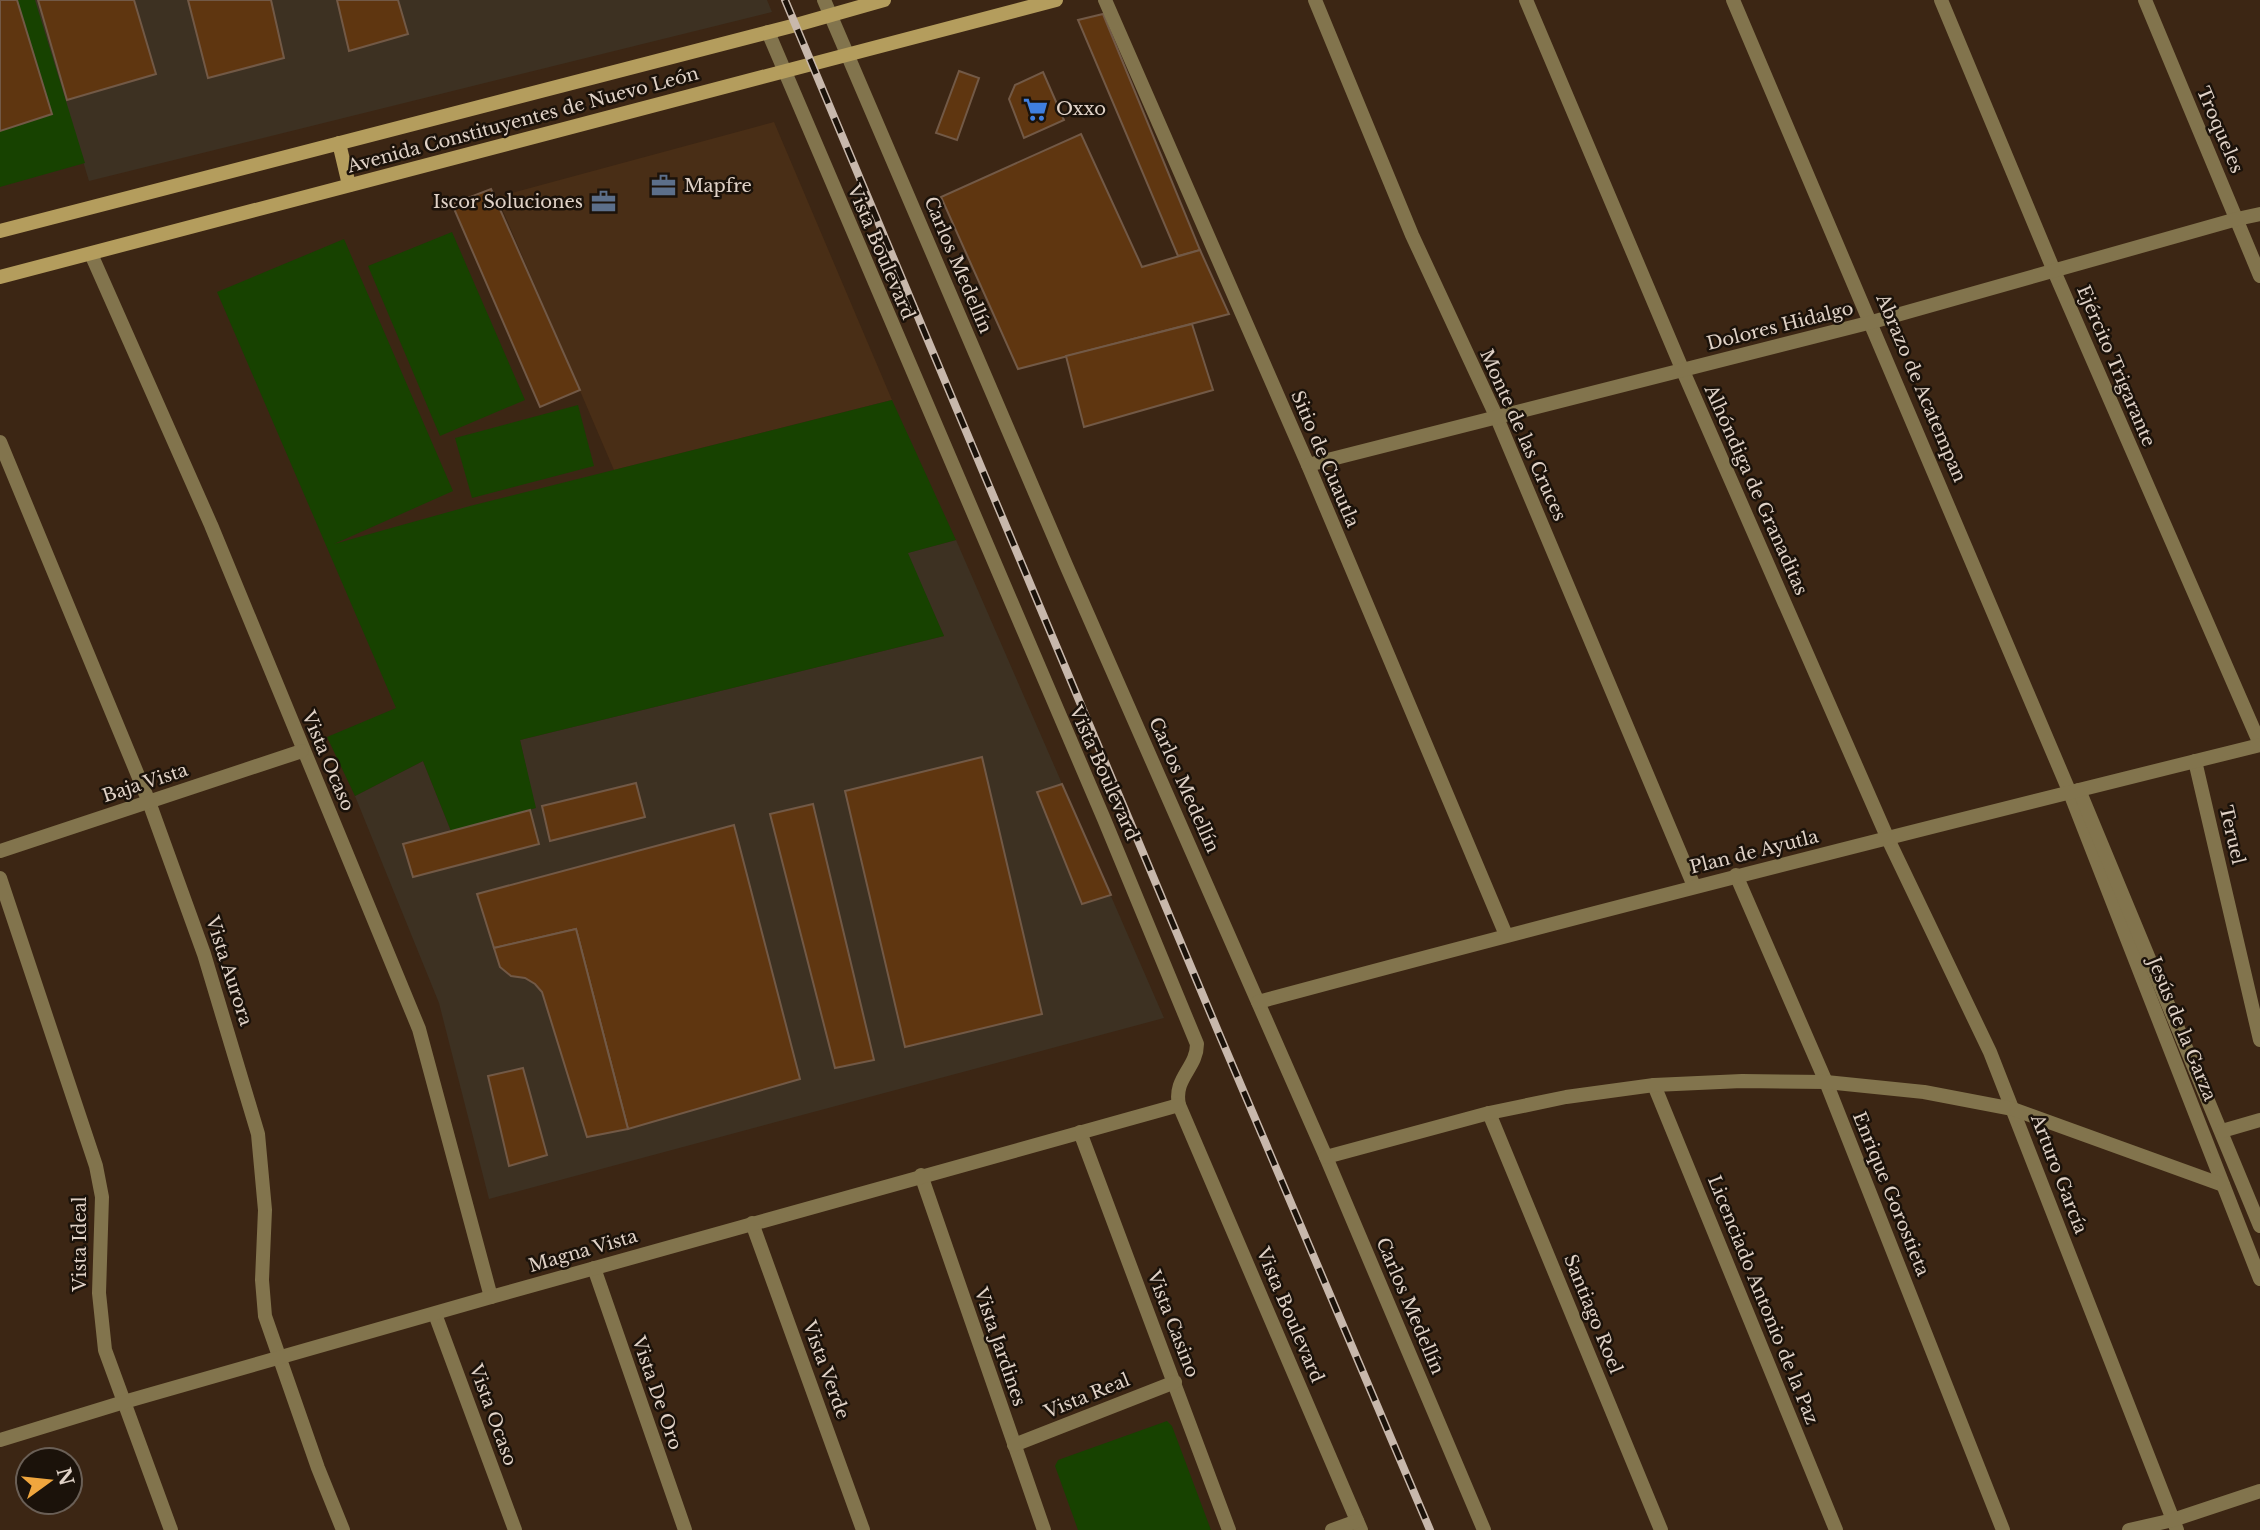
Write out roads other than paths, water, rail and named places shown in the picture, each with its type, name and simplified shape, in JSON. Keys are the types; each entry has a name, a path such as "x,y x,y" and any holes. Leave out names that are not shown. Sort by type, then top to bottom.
{"main road":[{"name":"Avenida Constituyentes de Nuevo León","path":"0,231 768,32 827,7 884,0"},
{"name":"Avenida Constituyentes de Nuevo León","path":"0,277 1056,0"},
{"path":"339,143 349,185"}],"street":[{"name":"Sitio de Cuautla","path":"1105,0 1308,465 1506,935"},
{"name":"Monte de las Cruces","path":"1315,0 1412,235 1497,418 1694,886"},
{"name":"Alhóndiga de Granaditas","path":"1526,0 1683,370 1888,839"},
{"name":"Abrazo de Acatempan","path":"1733,0 2074,791"},
{"name":"Ejército Trigarante","path":"1941,0 2054,271 2260,744"},
{"name":"Troqueles","path":"2145,0 2260,276"},
{"name":"Carlos Medellín","path":"827,7 1326,1157 1484,1530"},
{"name":"Vista Boulevard","path":"768,32 783,73 1104,819 1197,1044 1195,1056 1177,1088 1179,1105 1359,1526"},
{"name":"Dolores Hidalgo","path":"1308,465 1872,322 2260,214"},
{"name":"Vista Ocaso","path":"91,254 211,525 419,1029 491,1297"},
{"name":"Vista Aurora","path":"0,442 149,802 204,954 258,1135 265,1210 262,1280 265,1315 318,1468 343,1530"},
{"name":"Plan de Ayutla","path":"1258,1002 1735,875 1888,839 2260,744"},
{"name":"Baja Vista","path":"0,851 302,751"},
{"name":"Teruel","path":"2195,761 2260,1040"},
{"name":"Jesús de la Garza","path":"2074,791 2260,1226"},
{"name":"Jesús de la Garza","path":"2074,791 2222,1185 2257,1263 2260,1279"},
{"name":"Arturo García","path":"1888,839 1990,1052 2175,1525"},
{"name":"Enrique Gorostieta","path":"1735,875 1826,1082 2003,1530"},
{"name":"Vista Ideal","path":"0,878 96,1166 102,1197 100,1323 105,1350 171,1530"},
{"path":"1326,1157 1489,1113 1566,1097 1654,1085 1742,1081 1826,1082 1924,1092 2012,1109 2222,1185"},
{"name":"Licenciado Antonio de la Paz","path":"1654,1085 1836,1530"},
{"name":"Magna Vista","path":"0,1440 491,1297 1179,1105"},
{"name":"Santiago Roel","path":"1489,1113 1661,1530"},
{"path":"2222,1132 2260,1120"},
{"name":"Vista Casino","path":"1080,1132 1229,1530"},
{"name":"Vista Jardines","path":"921,1175 1044,1530"},
{"name":"Vista Verde","path":"752,1223 863,1530"},
{"name":"Vista De Oro","path":"594,1268 685,1530"},
{"name":"Vista Ocaso","path":"435,1314 515,1530"},
{"name":"Vista Real","path":"1014,1445 1175,1382"},
{"path":"2129,1530 2175,1525 2260,1490"},
{"path":"1332,1530 1359,1526"}],"railway":[{"path":"785,0 1430,1530"}],"place":[{"name":"Oxxo","path":"1036,109"},
{"name":"Mapfre","path":"664,186"},
{"name":"Iscor Soluciones","path":"603,202"}]}
